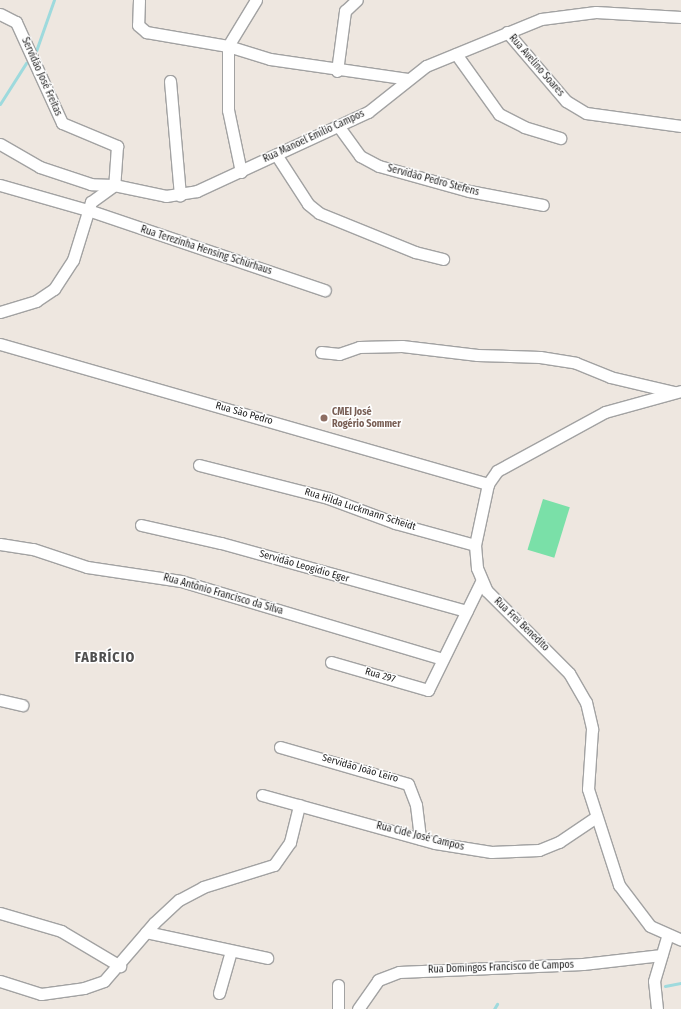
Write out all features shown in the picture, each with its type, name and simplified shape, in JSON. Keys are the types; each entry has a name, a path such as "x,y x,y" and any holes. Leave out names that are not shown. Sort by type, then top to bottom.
{"street":[{"path":"140,0 138,25 146,32 228,46 270,59 337,71 408,79"},
{"path":"241,172 228,110 228,46 256,0"},
{"path":"337,71 345,11 357,0"},
{"name":"Rua Manoel Emílio Campos","path":"180,196 277,156 368,112 426,66 541,19 580,13 681,17"},
{"name":"Servidão José Freitas","path":"0,14 16,22 62,123 117,146 114,185"},
{"name":"Rua Avelino Soares","path":"507,32 566,101 582,111 596,117 681,126"},
{"path":"456,54 499,114 524,127 560,138"},
{"path":"0,144 40,168 91,184 114,185 180,196 170,81"},
{"name":"Servidão Pedro Stefens","path":"339,127 360,156 380,166 469,191 543,205"},
{"path":"277,156 308,204 319,213 415,252 443,259"},
{"name":"Rua Terezinha Hensing Schürhaus","path":"0,185 88,210 325,290"},
{"path":"0,312 36,301 54,289 73,260 88,210 96,196 114,185"},
{"name":"Rua São Pedro","path":"0,344 488,484"},
{"path":"321,352 339,354 359,347 402,346 477,355 540,357 576,363 610,377 678,391"},
{"path":"488,484 507,464 605,412 678,391"},
{"name":"Rua Hilda Luckmann Scheidt","path":"200,465 328,498 395,523 475,545"},
{"name":"Rua Frei Benedito","path":"488,484 475,545 481,582 492,599 569,673 582,694 591,720 586,776 596,817 619,885 650,926 667,937 681,940"},
{"name":"Servidão Leogídio Eger","path":"141,525 221,543 467,611"},
{"name":"Rua Antônio Francisco da Silva","path":"0,544 33,549 87,567 180,581 443,659"},
{"path":"443,659 481,582"},
{"name":"Rua 297","path":"331,662 428,690 443,659"},
{"path":"0,700 22,705"},
{"name":"Servidão João Leiro","path":"280,747 408,784 416,805 420,839"},
{"name":"Rua Cide José Campos","path":"262,795 420,839 473,850 525,853 559,842 596,817"},
{"path":"0,981 14,988 41,994 84,988 104,981 120,966 146,932 186,895 274,866 290,842 299,805"},
{"path":"0,913 66,934 120,966"},
{"path":"146,932 267,958"},
{"path":"657,1009 652,990 667,937"},
{"path":"219,993 231,951"},
{"name":"Rua Domingos Francisco de Campos","path":"358,1009 378,980 398,972 583,964 661,954"},
{"path":"338,985 338,1009"},
{"path":"0,991 14,988"}],"green space":[{"path":"543,499 570,507 554,558 528,550"}],"waterway":[{"path":"36,51 54,0"},
{"path":"0,104 26,63"},
{"path":"665,986 681,983"},
{"path":"494,1009 497,1004"}],"place":[{"name":"CMEI José Rogério Sommer","path":"324,418"}],"district":[{"name":"FABRÍCIO","path":"105,658"}]}
